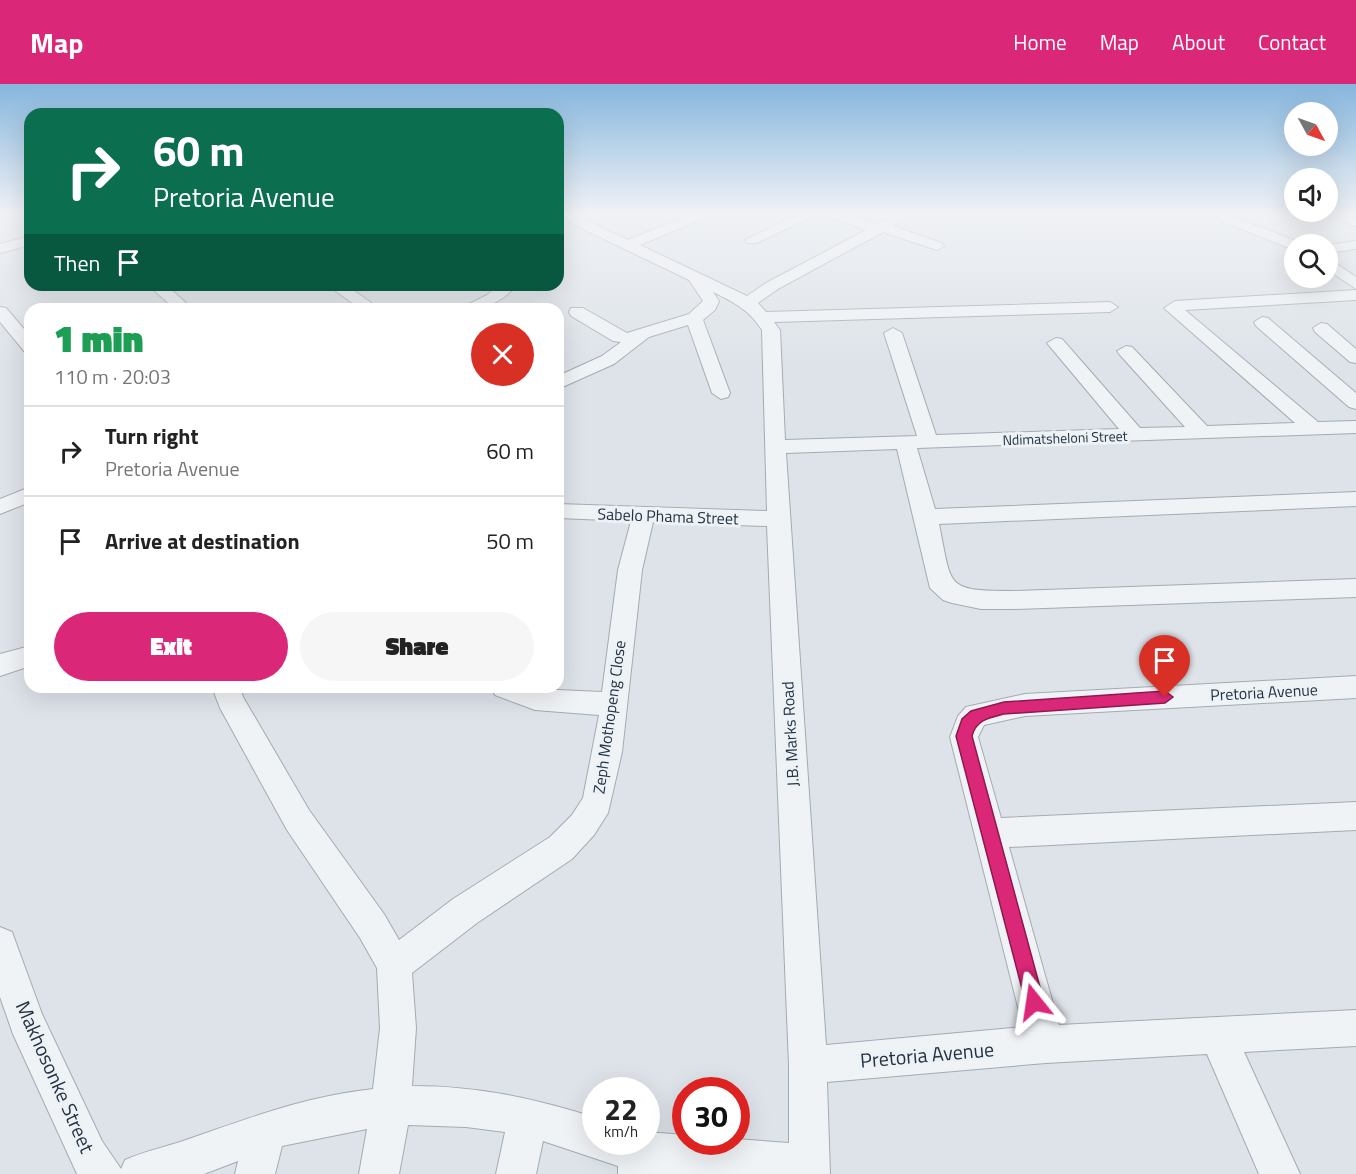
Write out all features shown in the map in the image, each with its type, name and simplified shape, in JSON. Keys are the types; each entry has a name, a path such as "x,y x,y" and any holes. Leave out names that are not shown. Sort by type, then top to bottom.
{"street":[{"path":"668,264 756,310 1110,307"},
{"path":"756,310 772,286 812,264"},
{"path":"1338,270 1356,284"},
{"path":"577,312 619,337 642,335 695,318 709,307 711,301 695,277"},
{"path":"163,291 178,303"},
{"path":"344,291 363,303"},
{"path":"480,303 504,291"},
{"path":"1314,429 1172,308 1356,295"},
{"name":"J.B. Marks Road","path":"756,310 771,330 774,447 808,1065 810,1170"},
{"path":"0,312 24,340"},
{"path":"695,318 721,393"},
{"path":"1262,322 1356,403"},
{"path":"1321,328 1356,358"},
{"path":"893,333 917,443 926,517 939,582 945,590 964,597 1012,600 1356,588"},
{"path":"564,380 608,360 642,335"},
{"path":"1056,343 1135,435"},
{"path":"1126,351 1202,433"},
{"name":"Ndimatsheloni Street","path":"774,447 1355,428"},
{"path":"0,507 24,497"},
{"path":"926,517 1356,499"},
{"name":"Sabelo Phama Street","path":"564,511 778,519"},
{"name":"Zeph Mothopeng Close","path":"394,965 465,911 561,848 583,825 597,803 608,752 630,570 644,515"},
{"path":"0,665 24,658"},
{"name":"Pretoria Avenue","path":"1046,1044 964,736 968,724 976,716 1004,708 1046,703 1356,687"},
{"path":"228,693 293,811 372,926 394,965 398,1028 391,1108 379,1174"},
{"path":"520,693 535,699 612,704"},
{"path":"988,832 1356,816"},
{"name":"Makhosonke Street","path":"0,944 26,1021 88,1155 102,1174"},
{"name":"Pretoria Avenue","path":"808,1065 1046,1044 1218,1037 1356,1028"},
{"path":"1218,1037 1281,1174"},
{"path":"139,1174 265,1131 350,1112 391,1108 456,1108 528,1117 582,1134"},
{"path":"516,1174 528,1117"},
{"path":"255,1174 265,1131"},
{"path":"628,1156 810,1170"}],"route":[{"path":"1034,1002 964,736 968,724 976,716 1004,708 1046,703 1165,697"}]}
